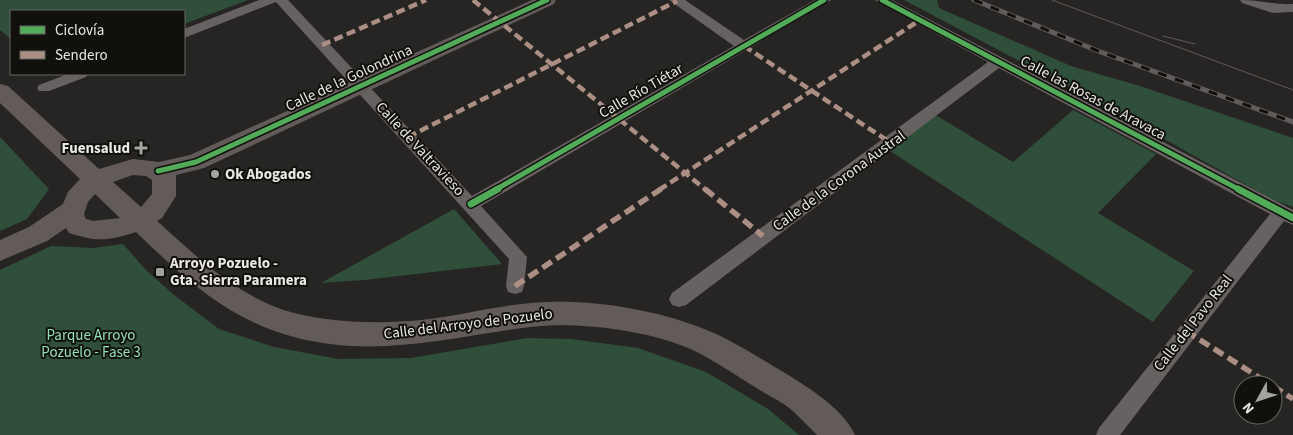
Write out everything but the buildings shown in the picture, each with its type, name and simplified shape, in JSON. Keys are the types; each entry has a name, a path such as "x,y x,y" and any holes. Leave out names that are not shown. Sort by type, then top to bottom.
{"main road":[{"name":"Calle de la Golondrina","path":"163,178 547,0"},
{"name":"Calle del Arroyo de Pozuelo","path":"0,91 195,272 225,294 265,315 295,325 359,335 420,332 540,314 575,313 637,321 700,340 740,362 802,400 839,435"},
{"path":"133,167 151,168 163,178 166,191 160,204 128,226 106,232 86,230 76,218 80,194 96,180 114,172 133,167"},
{"path":"0,251 76,218"}],"street":[{"path":"185,34 271,0"},
{"name":"Calle de Valtravieso","path":"280,0 471,204 518,257 516,286"},
{"path":"676,0 744,46"},
{"name":"Calle Río Tiétar","path":"471,204 824,0"},
{"name":"Calle las Rosas de Aravaca","path":"882,0 1287,215"},
{"path":"1247,0 1273,9 1293,8"},
{"name":"Calle de la Corona Austral","path":"679,299 998,62"},
{"path":"44,88 78,75"},
{"name":"Calle del Pavo Real","path":"1107,435 1287,215"}],"green space":[{"path":"0,0 248,0 185,24 185,10 10,10 10,38 0,30"},
{"path":"904,0 937,0 939,8 1071,66 1140,86 1293,138 1293,207 1273,200 1118,113"},
{"path":"1073,110 1156,154 1098,213 1194,271 1153,322 887,149 934,114 1013,162"},
{"path":"0,137 49,189 27,219 0,231"},
{"path":"454,209 502,264 364,280 321,283"},
{"name":"Parque Arroyo Pozuelo - Fase 3","path":"123,244 146,270 174,295 219,329 274,347 338,359 411,358 527,338 571,339 638,348 706,372 768,409 799,435 0,435 0,270 51,246 94,248"}],"tram line":[{"path":"1052,0 1293,90"},
{"path":"1163,36 1195,44"}],"railway":[{"path":"974,0 1098,51 1293,122"}],"marked path":[{"path":"322,45 426,0"},
{"path":"473,0 763,236"},
{"path":"408,137 677,1"},
{"path":"515,286 684,173 920,20"},
{"path":"744,46 891,143"},
{"path":"1186,331 1255,375"},
{"path":"1283,392 1293,399"}],"cycle path":[{"path":"158,171 196,162 547,0"},
{"path":"471,204 824,0"},
{"path":"882,0 1293,218"}],"place":[{"name":"Fuensalud","path":"141,148"},
{"name":"Ok Abogados","path":"215,174"},
{"name":"Arroyo Pozuelo - Gta. Sierra Paramera","path":"160,272"}]}
